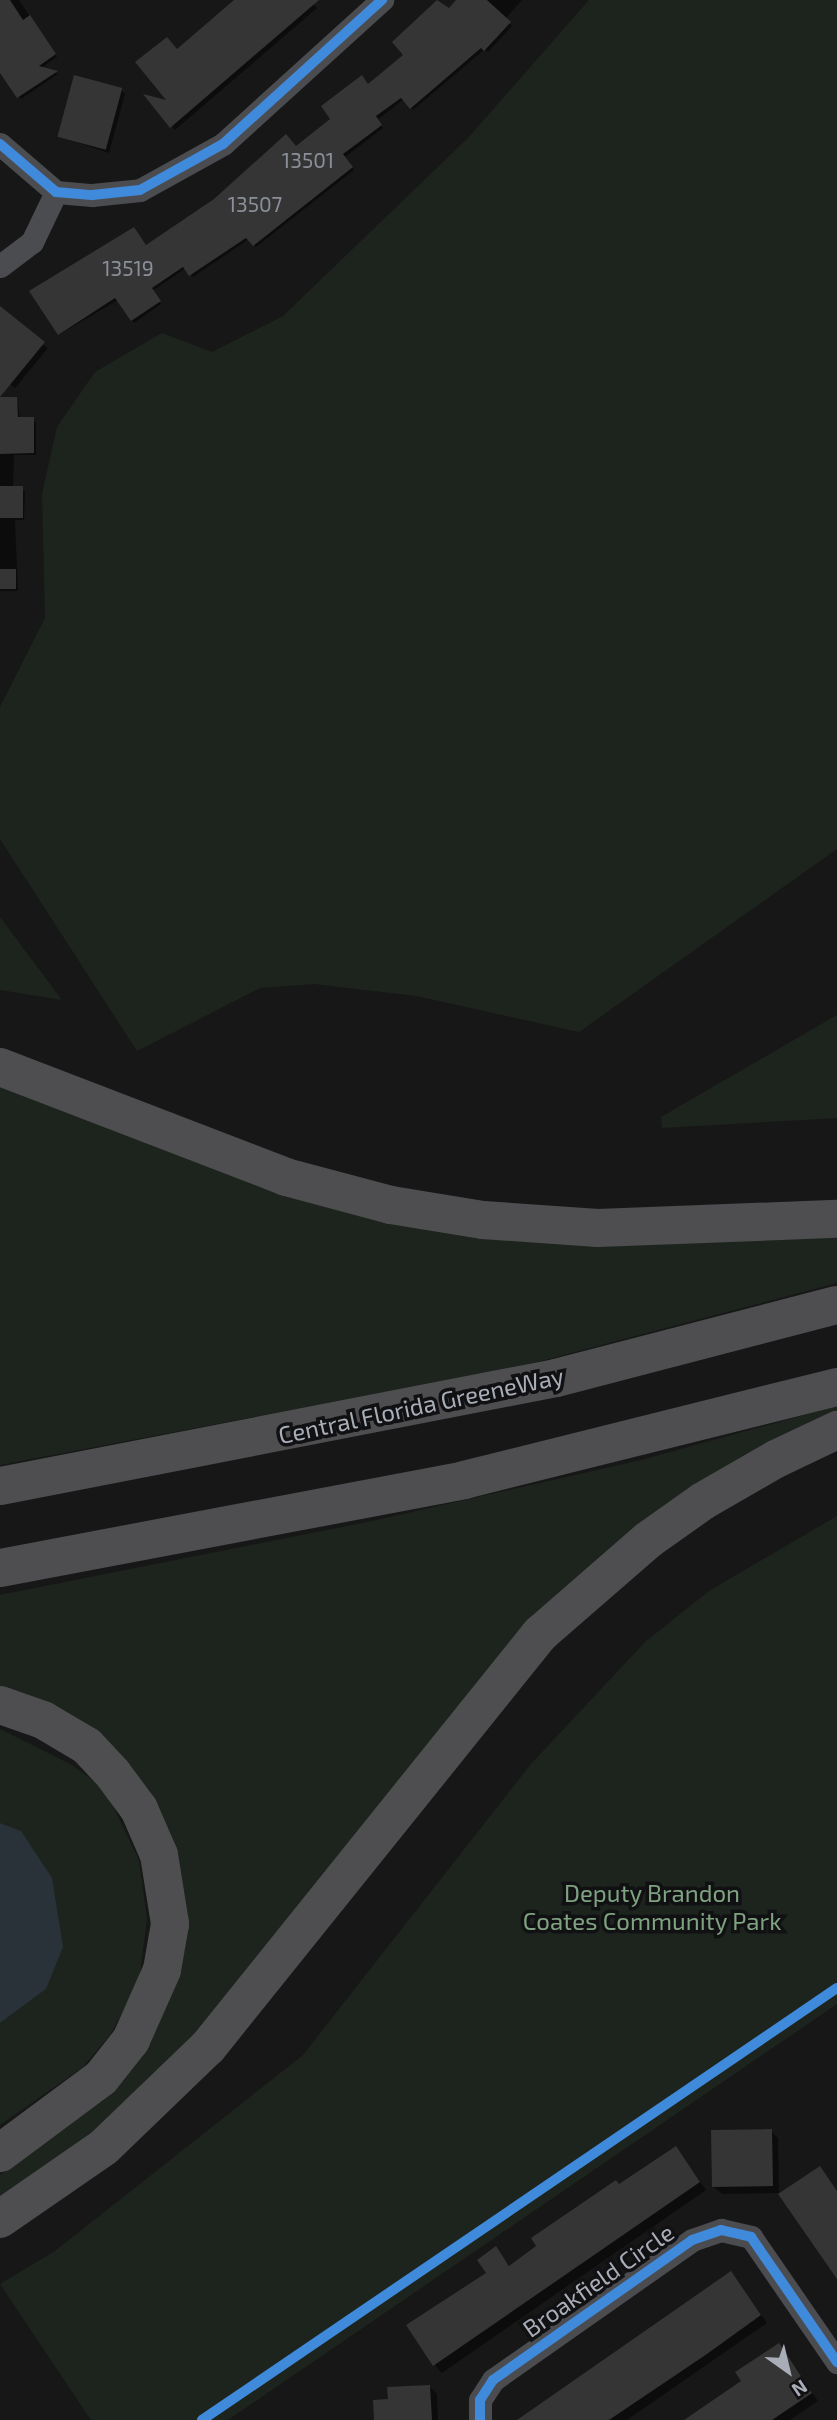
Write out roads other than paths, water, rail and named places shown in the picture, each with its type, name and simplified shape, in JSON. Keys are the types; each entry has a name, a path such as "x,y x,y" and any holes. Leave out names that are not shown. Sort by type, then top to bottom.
{"highway":[{"path":"0,1067 286,1177 391,1205 483,1220 598,1228 837,1219"},
{"name":"Central Florida GreeneWay","path":"0,1486 556,1378 837,1305"},
{"path":"0,1568 464,1480 837,1387"},
{"path":"0,2220 104,2147 208,2047 540,1634 648,1540 704,1501 776,1459 837,1430"},
{"path":"0,1705 43,1720 87,1746 113,1774 139,1809 159,1854 170,1924 162,1970 131,2040 101,2078 0,2152"}],"street":[{"path":"0,144 56,192 92,195 140,190 223,144 382,0"},
{"path":"0,265 32,242 56,192"},
{"name":"Broakfield Circle","path":"480,2420 480,2400 493,2380 692,2240 721,2230 751,2237 837,2362"}],"park label":[{"name":"Deputy Brandon Coates Community Park","path":"652,1907"}]}
